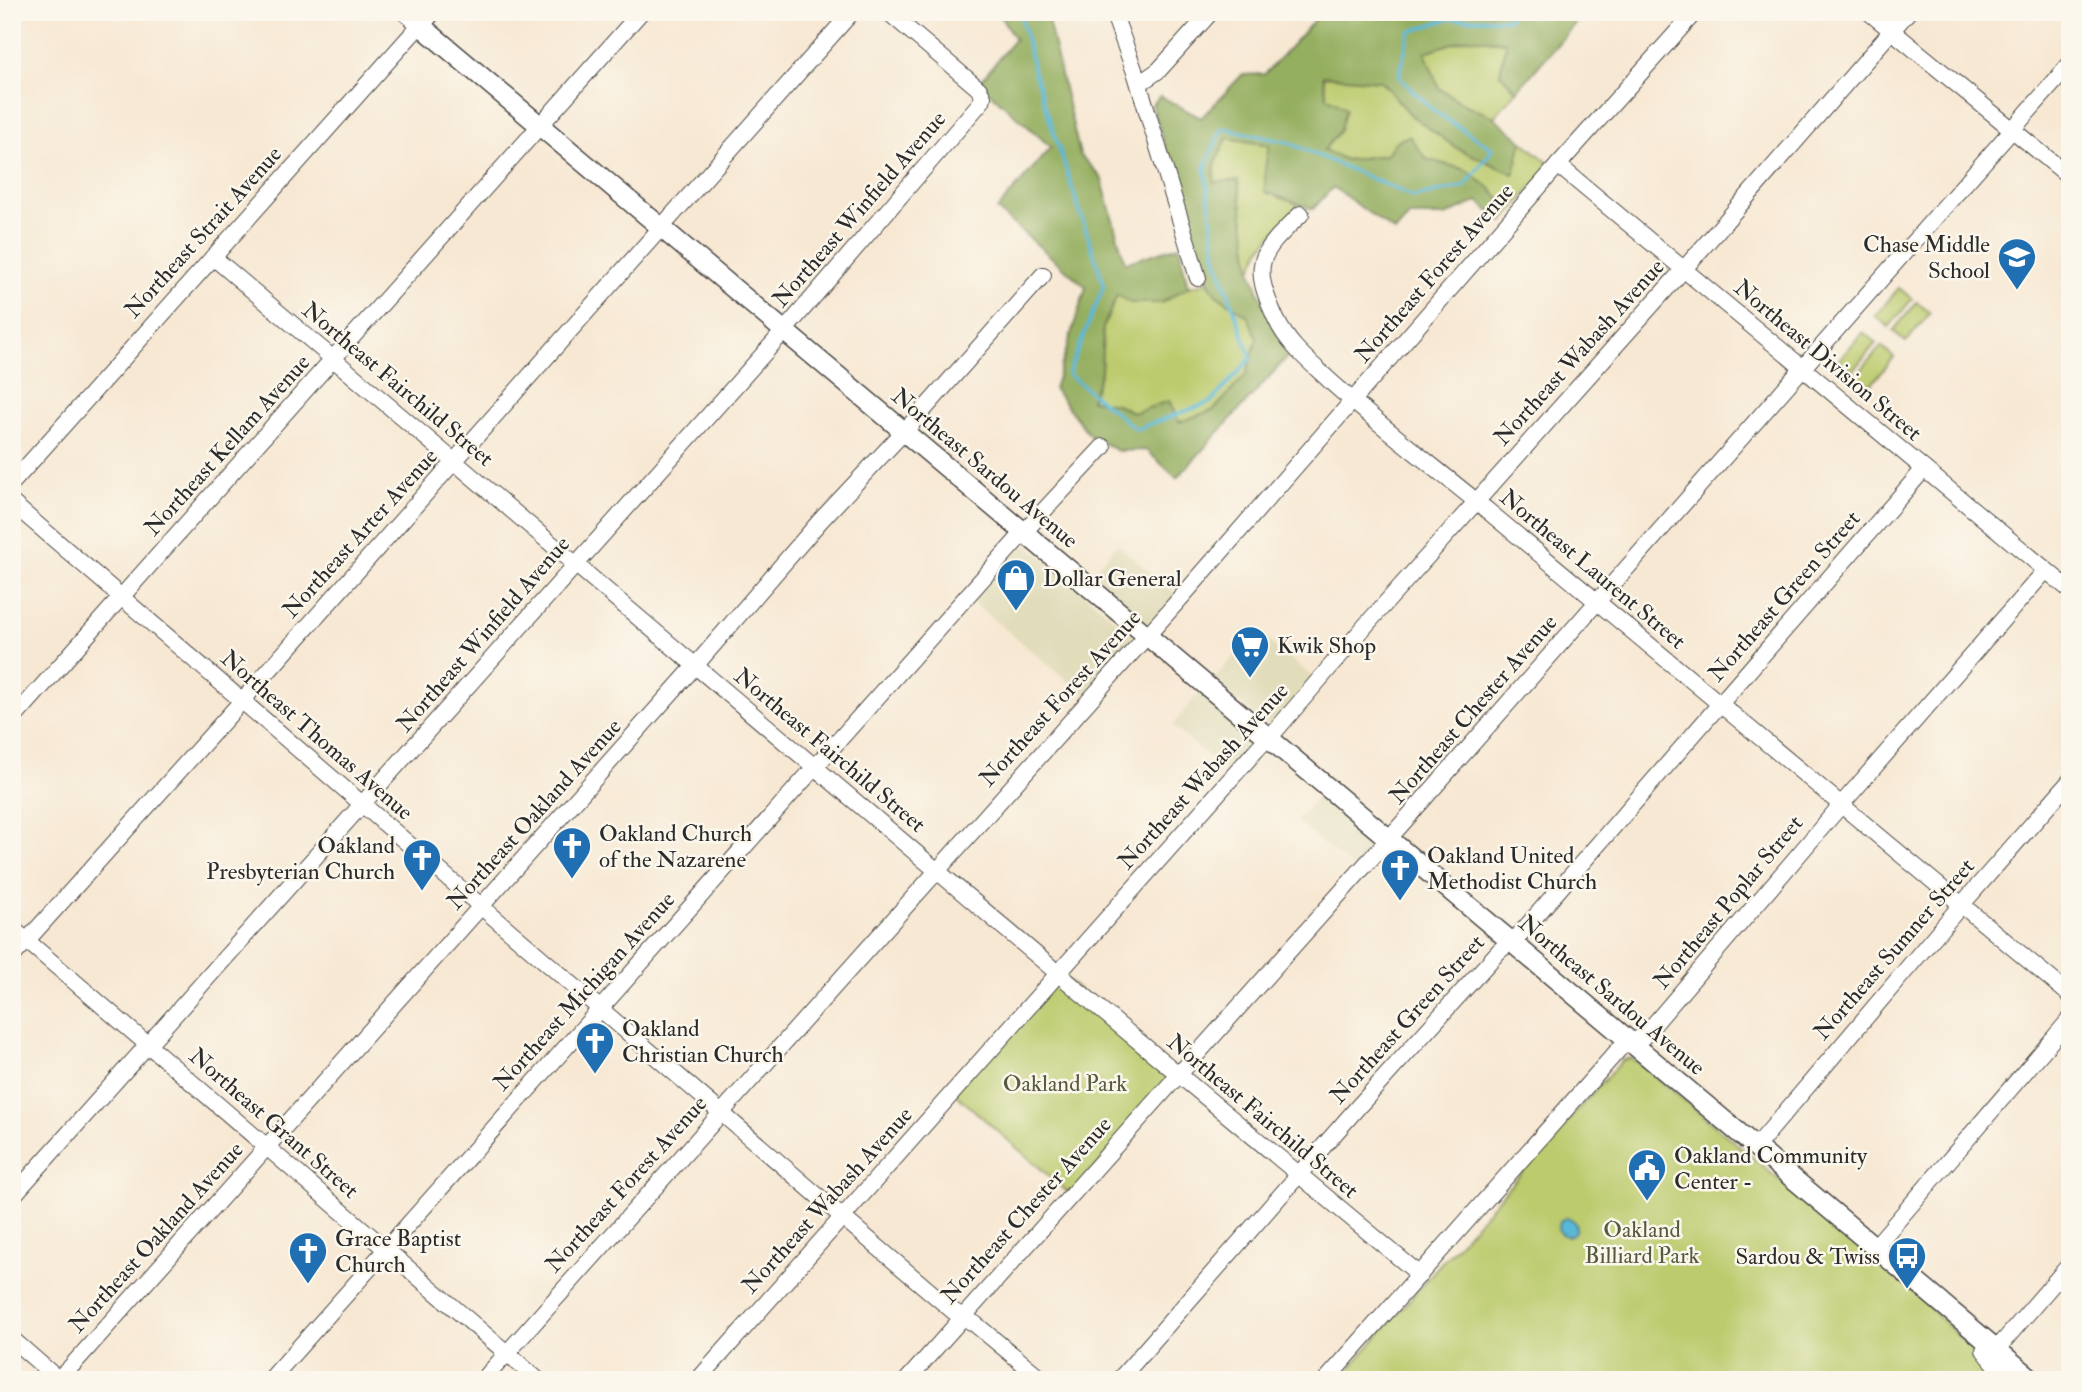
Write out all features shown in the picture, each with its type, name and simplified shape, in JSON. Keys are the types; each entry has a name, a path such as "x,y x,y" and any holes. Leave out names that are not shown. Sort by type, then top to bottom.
{"main road":[{"name":"Northeast Sardou Avenue","path":"425,19 540,126 1937,1300 1994,1353 2011,1373 2033,1380"}],"street":[{"name":"Northeast Sardou Avenue","path":"404,12 425,19"},
{"name":"Northeast Kellam Avenue","path":"12,720 641,12"},
{"name":"Northeast Arter Avenue","path":"12,957 852,12"},
{"name":"Northeast Winfield Avenue","path":"12,1197 784,331 982,101 979,89 888,12"},
{"path":"1112,12 1139,84 1198,278"},
{"path":"1139,84 1159,69 1211,12"},
{"name":"Northeast Forest Avenue","path":"483,1380 1147,635 1695,12"},
{"path":"1869,12 2070,177"},
{"name":"Northeast Wabash Avenue","path":"698,1380 1684,269 1908,12"},
{"name":"Northeast Strait Avenue","path":"12,484 425,19"},
{"name":"Northeast Chester Avenue","path":"906,1380 1389,838 2070,64"},
{"name":"Northeast Division Street","path":"1558,165 2070,590"},
{"name":"Northeast Laurent Street","path":"1301,214 1270,245 1262,261 1262,281 1276,320 1285,335 1307,359 1353,401 2070,995"},
{"name":"Northeast Fairchild Street","path":"213,257 1178,1074 1420,1275"},
{"name":"Northeast Oakland Avenue","path":"58,1379 481,907 820,521 1043,275"},
{"name":"Northeast Michigan Avenue","path":"270,1380 1024,532 1103,447"},
{"name":"Northeast Green Street","path":"1119,1380 1490,960 1521,933 1924,469"},
{"name":"Northeast Thomas Avenue","path":"12,503 842,1217 953,1311 975,1324 1043,1380"},
{"name":"Northeast Poplar Street","path":"1326,1380 1620,1048 1644,1036 2046,570"},
{"name":"Northeast Sumner Street","path":"1755,1147 2070,781"},
{"name":"Northeast Grant Street","path":"12,928 538,1380"},
{"path":"1874,1248 2070,1019"},
{"path":"1994,1353 2070,1264"},
{"path":"12,1339 58,1379"},
{"name":"Northeast Sardou Avenue","path":"2011,1373 2040,1380"}],"shaded area":[{"path":"1117,544 1176,594 1147,624 1088,577"},
{"path":"1022,546 1029,546 1135,637 1085,695 970,600"},
{"path":"1256,631 1315,679 1269,726 1212,681"},
{"path":"1201,690 1254,736 1256,741 1229,773 1172,726"},
{"path":"1321,793 1376,840 1375,845 1353,868 1296,821"}],"green space":[{"path":"998,12 1046,12 1080,155 1101,177 1125,263 1179,246 1188,287 1161,303 1131,303 1117,295 1103,328 1101,372 1091,400 1116,404 1134,413 1169,401 1179,422 1214,410 1246,375 1257,339 1248,316 1216,294 1205,276 1152,105 1160,96 1201,118 1242,75 1265,74 1322,12 1585,12 1517,91 1500,74 1506,42 1468,38 1425,52 1439,88 1463,104 1494,117 1522,141 1514,174 1456,148 1412,116 1381,81 1323,76 1327,97 1346,108 1340,130 1324,150 1346,160 1386,155 1396,141 1409,136 1426,159 1466,170 1491,189 1501,200 1495,216 1478,201 1445,216 1409,216 1395,232 1333,187 1313,209 1265,192 1269,145 1227,138 1215,164 1214,182 1238,180 1251,271 1270,321 1291,353 1177,478 1146,450 1118,451 1090,436 1054,389 1086,287 997,210 1051,147 979,83 1015,39"},
{"path":"1468,38 1506,42 1500,74 1517,91 1494,117 1463,104 1439,88 1424,52"},
{"path":"1323,76 1381,81 1412,116 1513,174 1522,141 1551,165 1503,222 1495,216 1501,200 1466,170 1426,159 1396,141 1386,155 1346,160 1323,150 1340,130 1327,97"},
{"path":"1227,138 1269,145 1265,192 1299,204 1260,249 1251,271 1238,181 1214,183 1215,164"},
{"path":"1209,282 1216,294 1248,316 1257,339 1246,375 1214,410 1179,422 1169,401 1134,413 1115,404 1091,400 1101,372 1102,328 1117,295 1161,303 1188,287"},
{"path":"1899,288 1912,299 1889,327 1875,316"},
{"path":"1917,302 1930,313 1906,342 1893,331"},
{"path":"1863,332 1876,343 1852,371 1839,360"},
{"path":"1881,346 1894,357 1870,386 1857,375"},
{"name":"Oakland Park","path":"1059,973 1178,1074 1071,1195 953,1092"},
{"name":"Oakland Billiard Park","path":"1631,1058 1918,1296 1985,1363 1995,1380 1340,1380 1622,1060"}],"water":[{"path":"1567,1218 1573,1221 1576,1227 1573,1233 1567,1236 1561,1233 1558,1227 1561,1221"}],"waterway":[{"path":"1020,12 1034,72 1104,285 1068,374 1136,429 1211,402 1251,358 1216,258 1205,167 1222,128 1287,142 1414,197 1465,186 1493,149 1434,111 1399,77 1409,32 1448,19 1509,19 1511,12"}],"place":[{"name":"Chase Middle School","path":"2017,291"},
{"name":"Dollar General","path":"1016,612"},
{"name":"Kwik Shop","path":"1250,679"},
{"name":"Oakland Church of the Nazarene","path":"572,880"},
{"name":"Oakland Presbyterian Church","path":"422,892"},
{"name":"Oakland United Methodist Church","path":"1400,902"},
{"name":"Oakland Christian Church","path":"595,1075"},
{"name":"Oakland Community Center -","path":"1647,1202"},
{"name":"Grace Baptist Church","path":"308,1285"},
{"name":"Sardou & Twiss","path":"1907,1290"}]}
